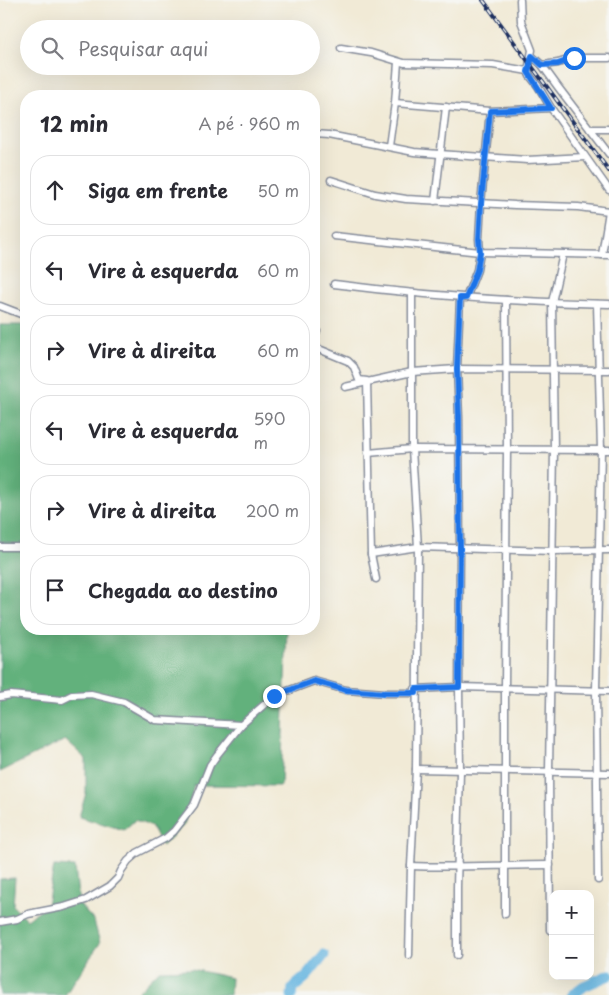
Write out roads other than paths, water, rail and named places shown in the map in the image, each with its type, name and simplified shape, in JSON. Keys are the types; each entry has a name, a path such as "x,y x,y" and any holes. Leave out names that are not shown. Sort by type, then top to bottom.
{"street":[{"path":"520,0 521,21 532,50 528,72"},
{"path":"341,48 371,53 398,62 493,65 528,72 609,190"},
{"path":"532,56 542,65 609,154"},
{"path":"542,65 558,64 574,58 609,58"},
{"path":"389,146 398,62"},
{"path":"395,102 490,111 551,108"},
{"path":"435,201 446,107"},
{"path":"457,954 460,770 460,548 457,369 463,298 477,270 480,252 481,204 490,111"},
{"path":"590,128 609,128"},
{"path":"320,135 414,152 485,158 527,160 585,157"},
{"path":"331,180 375,194 406,200 578,207 609,211 602,255"},
{"path":"334,236 480,252 609,255"},
{"path":"550,890 554,450 552,302 562,254"},
{"path":"334,284 412,294 463,298 609,304"},
{"path":"409,955 416,770 418,547 412,449 412,294"},
{"path":"505,914 506,300"},
{"path":"597,304 601,450 596,690 598,880"},
{"path":"0,306 20,314"},
{"path":"320,349 348,361 354,366 359,380 367,382"},
{"path":"345,387 412,372 457,369 609,370"},
{"path":"367,382 371,554 376,579"},
{"path":"368,453 412,449 609,450"},
{"path":"0,547 20,547"},
{"path":"371,554 418,547 553,551 609,550"},
{"path":"0,922 79,902 110,886 118,878 120,871 128,861 137,853 166,838 174,831 194,805 210,765 242,724 274,696 314,681 346,690 385,693 459,687 609,691"},
{"path":"0,697 11,695 62,700 72,695 91,694 124,702 155,720 242,724"},
{"path":"416,770 609,773"},
{"path":"411,866 458,868 505,865 550,866"}],"waterway":[{"path":"292,995 293,988 307,976 324,955"},
{"path":"572,995 584,986 609,975"}],"railway":[{"path":"483,0 609,171"}]}
